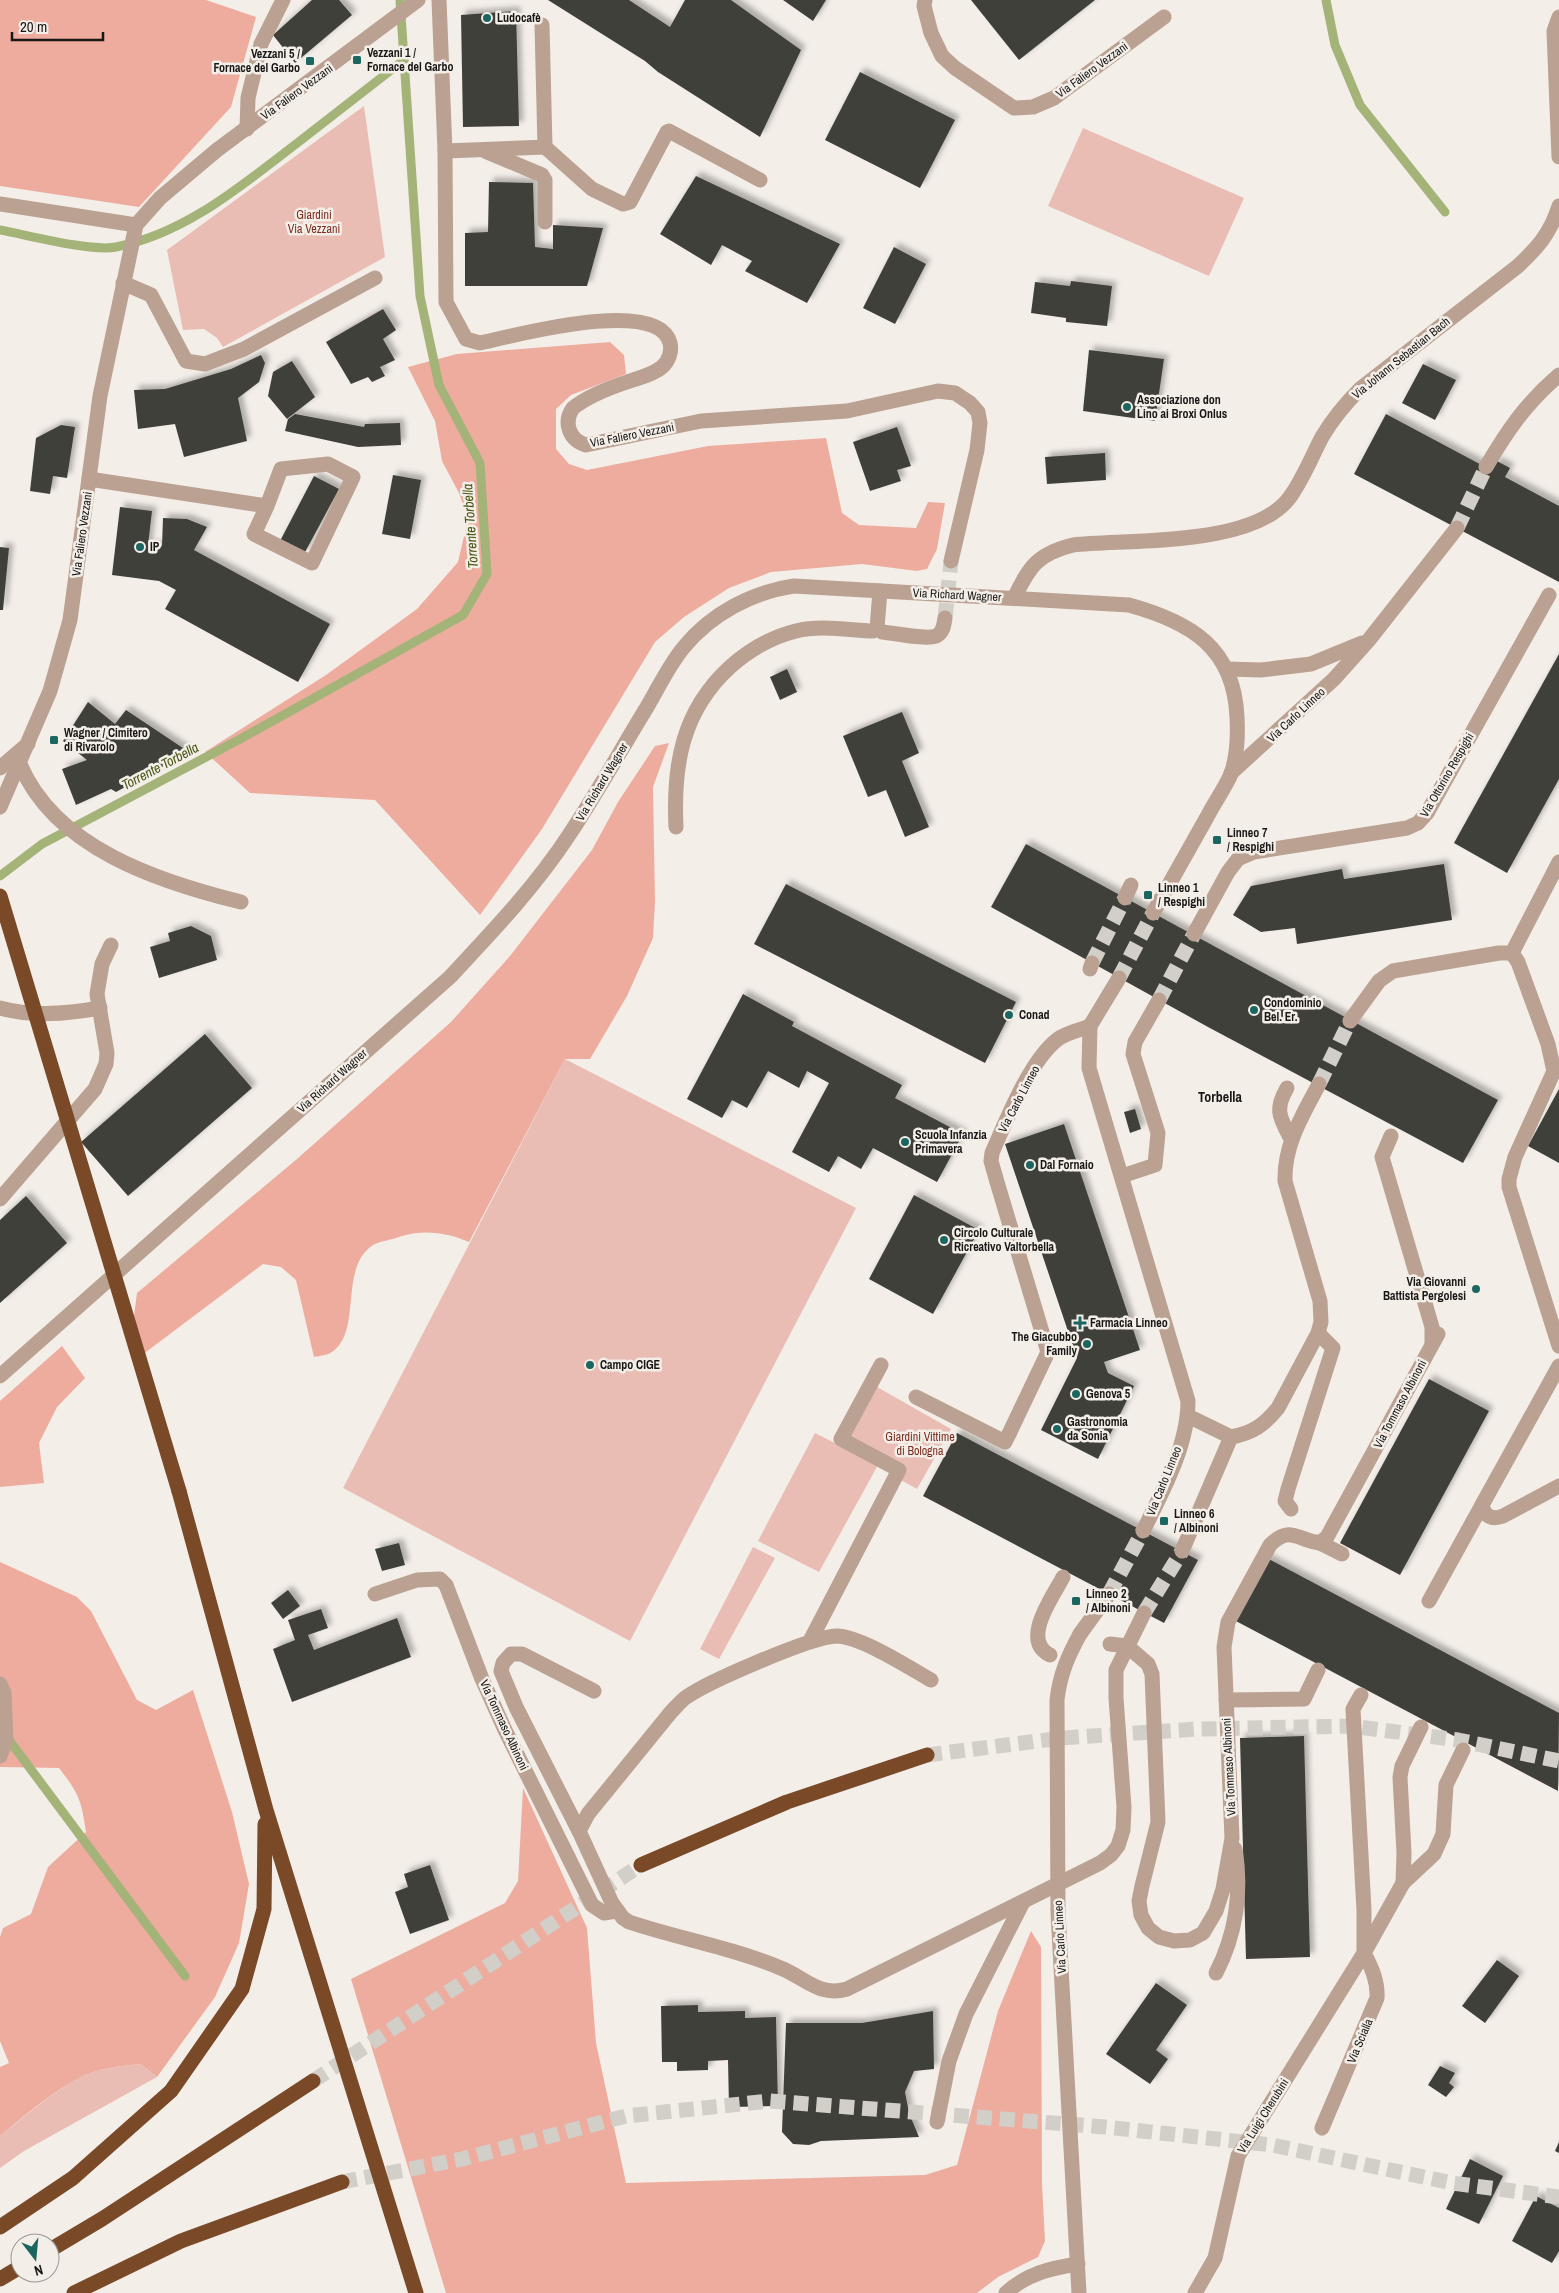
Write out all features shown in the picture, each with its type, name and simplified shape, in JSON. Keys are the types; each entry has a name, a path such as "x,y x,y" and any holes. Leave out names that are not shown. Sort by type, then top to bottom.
{"highway":[{"path":"0,896 179,1491 266,1810 416,2293"},
{"path":"641,1865 788,1802 927,1755"},
{"path":"0,2227 73,2178 170,2091 242,1989 264,1909 266,1810"},
{"path":"60,2244 102,2219 313,2081"},
{"path":"74,2293 181,2241 342,2182"}],"street":[{"name":"Via Faliero Vezzani","path":"247,129 248,98 261,44 283,0"},
{"name":"Via Faliero Vezzani","path":"0,768 28,744 50,690 70,620 100,396 136,225 160,198 217,150 360,46 418,0"},
{"name":"Via Faliero Vezzani","path":"439,0 445,151 446,302 466,339 480,343 612,319 652,326 663,330 668,337 671,350 668,359 662,367 609,388 572,408 569,413 568,425 572,436 586,445 701,421 847,411 938,391 955,393 970,403 978,412 980,423 977,450 951,561"},
{"name":"Via Faliero Vezzani","path":"925,0 924,6 931,33 942,56 955,68 1014,108 1033,107 1054,98 1164,17"},
{"path":"1559,17 1554,31 1559,157"},
{"path":"542,25 545,146"},
{"path":"445,151 545,146 592,188 623,204 630,202 669,131 760,180"},
{"path":"482,149 542,174 545,180 545,222"},
{"path":"0,204 136,225"},
{"name":"Via Johann Sebastian Bach","path":"1014,598 1024,578 1034,565 1043,556 1056,549 1073,545 1185,537 1241,529 1258,523 1276,511 1291,497 1324,434 1348,400 1518,266 1539,246 1553,226 1559,206"},
{"path":"125,278 151,295 186,361 205,364 244,349 375,278"},
{"path":"1486,467 1507,430 1525,408 1559,375"},
{"path":"328,464 353,477 312,563 254,534 267,506 281,469 328,464"},
{"path":"89,479 267,506"},
{"name":"Via Carlo Linneo","path":"1153,913 1231,773 1334,679 1368,641 1457,528"},
{"name":"Via Richard Wagner","path":"0,1376 450,977 512,912 569,835 683,648 702,629 731,608 775,589 794,586 1129,605 1158,613 1194,631 1217,654 1226,669 1236,707 1238,732 1231,773"},
{"path":"877,628 880,591"},
{"name":"Via Ottorino Respighi","path":"1194,934 1228,872 1238,859 1254,852 1407,828 1418,823 1427,812 1549,594"},
{"path":"877,628 882,632 928,637 937,635 943,629 945,618"},
{"path":"676,828 675,787 685,734 699,704 722,675 739,658 765,642 798,630 815,628 873,631 877,628"},
{"path":"1226,669 1261,670 1311,664 1368,641"},
{"path":"0,807 28,744"},
{"path":"20,764 36,794 56,816 96,848 151,875 205,893 241,902"},
{"path":"1512,953 1559,862"},
{"path":"0,1199 95,1089 106,1064 107,1053 97,994 102,964 112,945"},
{"path":"1350,1021 1379,981 1393,971 1499,953 1512,953"},
{"path":"1512,953 1518,962 1548,1044 1554,1071 1516,1157 1509,1179 1509,1187 1559,1346"},
{"name":"Via Carlo Linneo","path":"1119,978 1090,1026 1089,1068 1188,1401 1188,1416 1174,1463 1143,1531"},
{"path":"1122,1176 1155,1165 1158,1133 1132,1054 1135,1042 1159,1000"},
{"path":"0,1008 46,1014 100,1008"},
{"name":"Via Carlo Linneo","path":"916,1397 1005,1442 1010,1434 1048,1352 996,1182 991,1161 992,1153 1021,1090 1039,1062 1058,1038 1090,1026"},
{"path":"1188,1416 1231,1437 1247,1434 1270,1418 1278,1408 1318,1333 1320,1301 1285,1181 1285,1158 1291,1139 1318,1084"},
{"path":"1287,1088 1280,1102 1279,1109 1280,1116 1291,1139"},
{"name":"Via Tommaso Albinoni","path":"1127,1646 1148,1664 1152,1674 1158,1822 1139,1901 1141,1915 1148,1928 1159,1937 1174,1941 1190,1940 1203,1933 1216,1911 1223,1889 1232,1838 1224,1647 1228,1622 1270,1545 1278,1536 1292,1534 1320,1543 1332,1530 1435,1339 1382,1157 1391,1136"},
{"path":"1291,1510 1285,1501 1288,1489 1333,1348 1318,1333"},
{"path":"810,1641 899,1470 841,1439 881,1365"},
{"path":"1429,1601 1559,1366"},
{"path":"1182,1551 1231,1437"},
{"path":"1482,1505 1484,1513 1489,1518 1496,1519 1559,1486"},
{"path":"1320,1543 1342,1554"},
{"path":"1050,1656 1040,1647 1036,1634 1039,1624 1063,1577"},
{"name":"Via Tommaso Albinoni","path":"375,1594 430,1578 440,1579 446,1585 482,1679 505,1730 592,1905 604,1913 616,1911"},
{"name":"Via Carlo Linneo","path":"1079,2293 1058,1913 1057,1700 1059,1680 1064,1665 1080,1634 1109,1594"},
{"name":"Via Tommaso Albinoni","path":"594,1691 522,1654 511,1654 503,1663 501,1671 516,1707 579,1831 616,1911 629,1922 746,1955 784,1970 813,1986 830,1992 846,1989 1023,1902 1100,1863 1111,1855 1118,1846 1123,1830 1124,1807 1116,1698 1116,1670 1144,1613"},
{"path":"579,1831 588,1814 684,1698 708,1685 810,1641 837,1636 856,1640 931,1680"},
{"path":"1110,1644 1127,1646"},
{"path":"1226,1700 1304,1698 1318,1670"},
{"path":"0,1684 4,1694 6,1740 0,1756"},
{"path":"1361,1695 1353,1709 1364,1910 1364,1953"},
{"name":"Via Luigi Cherubini","path":"1404,1883 1400,1778 1402,1766 1421,1727"},
{"name":"Via Luigi Cherubini","path":"1196,2293 1215,2258 1238,2156 1364,1953 1404,1883 1434,1854 1443,1834 1446,1785 1463,1750"},
{"path":"1216,1973 1231,1938 1238,1895 1237,1864 1232,1838"},
{"path":"937,2122 949,2061 966,2014 1023,1902"},
{"name":"Via Scialla","path":"1322,2128 1377,1998 1378,1988 1364,1953"},
{"path":"1006,2293 1014,2285 1031,2275 1058,2267 1078,2264"}],"green space":[{"name":"Giardini Via Vezzani","path":"364,106 385,257 223,347 217,338 204,329 183,330 167,250"},
{"path":"1083,128 1244,198 1209,276 1048,206"},
{"name":"Campo CIGE","path":"565,1059 856,1208 630,1641 343,1488"},
{"name":"Giardini Vittime di Bologna","path":"877,1387 951,1429 917,1489 899,1479 850,1437"},
{"path":"815,1433 878,1465 819,1572 758,1541"},
{"path":"753,1547 775,1558 719,1659 700,1649"},
{"path":"141,2064 157,2077 24,2151 0,2168 0,2136 49,2097 70,2083 95,2071"}],"shaded area":[{"path":"0,0 206,0 256,17 231,107 139,207 0,186"},
{"path":"610,342 624,355 626,374 571,395 556,409 556,449 569,464 587,470 708,446 826,438 842,513 859,525 916,528 928,502 945,503 937,549 927,569 917,571 862,564 771,572 729,588 684,617 655,642 542,829 480,915 375,800 250,793 205,752 326,675 417,609 458,562 468,519 459,493 442,461 435,421 408,367 457,354"},
{"path":"669,743 653,787 655,901 653,938 627,996 590,1059 565,1059 469,1242 452,1236 426,1232 373,1245 362,1255 356,1268 347,1330 341,1342 328,1354 314,1357 296,1280 281,1267 263,1264 142,1355 134,1316 137,1293 297,1159 451,1022 510,956 592,850 618,802 655,746"},
{"path":"62,1346 85,1378 57,1407 39,1443 44,1483 0,1487 0,1401"},
{"path":"0,1562 77,1597 91,1611 137,1700 156,1710 193,1690 232,1812 249,1884 239,1943 215,1997 157,2077 141,2064 95,2071 70,2083 49,2097 0,2136 0,2067 9,2063 0,2041 0,1937 3,1928 31,1914 48,1867 86,1832 78,1797 59,1768 0,1767"},
{"path":"523,1788 587,1928 596,2043 626,2183 925,2175 957,2165 998,2011 1031,1931 1041,1947 1042,2184 1045,2241 1038,2257 998,2277 977,2293 446,2293 351,1979 505,1903 518,1881"}],"building":[{"path":"312,0 339,0 352,15 295,63 273,35"},
{"path":"548,0 629,0 670,27 685,0 731,0 801,50 760,137"},
{"path":"783,0 826,0 813,21"},
{"path":"971,0 1095,0 1019,60"},
{"path":"516,11 519,126 463,127 461,15"},
{"path":"860,72 955,120 920,188 825,140"},
{"path":"696,176 840,244 807,303 745,271 752,261 722,245 711,265 660,234"},
{"path":"489,182 533,183 535,247 553,249 553,225 603,228 587,286 465,286 465,233 488,232"},
{"path":"894,247 926,264 895,324 863,308"},
{"path":"1071,281 1112,286 1107,326 1066,322 1066,318 1031,313 1035,282 1070,286"},
{"path":"383,309 396,330 383,339 395,360 380,367 385,376 372,382 368,377 351,384 326,342"},
{"path":"1089,350 1164,359 1155,421 1083,411"},
{"path":"261,355 265,363 259,382 238,398 247,441 184,457 175,424 138,429 134,390 165,389 231,369"},
{"path":"292,361 315,397 287,419 268,396 273,372"},
{"path":"1423,364 1456,380 1435,420 1402,403"},
{"path":"295,414 364,427 365,424 400,423 401,445 358,447 285,431 288,419"},
{"path":"1386,414 1491,470 1497,461 1510,468 1505,477 1559,506 1559,582 1354,474"},
{"path":"61,425 75,427 67,478 53,476 50,494 30,491 36,438"},
{"path":"897,427 911,466 897,470 901,481 870,491 853,442"},
{"path":"1105,453 1106,480 1047,484 1045,457"},
{"path":"393,475 421,480 410,539 382,534"},
{"path":"314,476 339,489 304,554 280,541"},
{"path":"120,507 152,511 148,545 162,546 163,518 187,519 207,527 194,550 330,624 298,682 165,609 176,590 159,581 112,575"},
{"path":"0,547 9,548 3,610 0,610"},
{"path":"1559,654 1559,779 1507,873 1454,843"},
{"path":"787,669 797,692 780,700 770,677"},
{"path":"88,702 115,724 126,710 189,752 116,792 111,789 76,805 62,769 87,760 63,741"},
{"path":"902,712 919,753 902,761 929,827 905,837 886,790 868,797 843,736"},
{"name":"Condominio Bel. Er.","path":"1026,844 1498,1100 1463,1163 1208,1027 991,907"},
{"path":"1444,864 1452,920 1297,944 1295,928 1261,932 1233,915 1251,886 1342,869 1344,879"},
{"path":"786,884 1016,1002 985,1063 754,944"},
{"path":"191,926 211,936 217,960 159,978 150,947 170,941 168,933"},
{"path":"743,994 794,1022 792,1026 902,1085 895,1098 963,1134 937,1182 873,1148 861,1169 838,1156 829,1172 792,1152 829,1083 807,1071 799,1088 768,1071 747,1108 732,1100 722,1118 687,1099"},
{"path":"205,1034 252,1088 128,1196 81,1142"},
{"path":"1559,1089 1559,1163 1528,1146"},
{"path":"1135,1109 1141,1129 1130,1133 1124,1112"},
{"path":"1064,1124 1140,1350 1104,1362 1108,1373 1134,1386 1098,1459 1041,1430 1077,1358 1005,1144"},
{"path":"914,1195 979,1230 933,1314 869,1279"},
{"path":"26,1196 67,1243 0,1303 0,1220"},
{"path":"1429,1379 1489,1411 1400,1575 1340,1543"},
{"path":"957,1433 1198,1560 1164,1623 923,1496"},
{"path":"399,1543 405,1565 382,1571 375,1549"},
{"path":"1267,1558 1559,1713 1558,1791 1234,1620"},
{"path":"288,1590 300,1606 283,1619 271,1603"},
{"path":"321,1609 328,1628 308,1635 314,1650 397,1618 411,1657 292,1702 273,1649 295,1640 288,1620"},
{"path":"1304,1736 1310,1957 1246,1959 1240,1738"},
{"path":"430,1865 449,1920 410,1934 395,1892 408,1887 404,1874"},
{"path":"1497,1960 1519,1976 1485,2023 1462,2006"},
{"path":"1156,1983 1187,2005 1156,2050 1168,2059 1150,2084 1106,2054"},
{"path":"698,2005 698,2012 745,2011 745,2018 776,2017 778,2106 729,2107 728,2060 708,2061 708,2070 677,2071 677,2062 662,2062 661,2006"},
{"path":"933,2011 934,2069 914,2071 905,2092 909,2113 919,2137 821,2141 809,2145 793,2144 782,2132 786,2023 862,2023"},
{"path":"1440,2066 1455,2073 1449,2083 1454,2087 1446,2097 1428,2085"},
{"path":"1559,2142 1559,2153 1555,2151"},
{"path":"1470,2159 1503,2176 1479,2224 1446,2209"},
{"path":"1536,2196 1559,2208 1559,2251 1552,2263 1512,2241"}],"waterway":[{"name":"Torrente Torbella","path":"0,876 42,844 242,738 463,615 487,574 480,463 439,385 420,296 400,0"},
{"path":"1326,0 1335,45 1360,105 1445,212"},
{"path":"0,230 76,245 105,248 141,241 166,231 189,220 234,191 404,60"},
{"path":"6,1736 185,1976"}],"tunnel":[{"path":"1457,528 1486,467"},
{"path":"945,618 951,561"},
{"path":"1092,963 1125,898"},
{"path":"1119,978 1153,913"},
{"path":"1159,1000 1194,934"},
{"path":"1319,1084 1350,1021"},
{"path":"1109,1594 1143,1531"},
{"path":"1144,1613 1182,1551"},
{"path":"927,1755 1062,1738 1198,1729 1351,1726 1458,1740 1559,1761"},
{"path":"313,2081 641,1865"},
{"path":"342,2182 462,2159 626,2116 770,2101 1105,2127 1272,2145 1452,2183 1559,2197"}],"place":[{"name":"Ludocafè","path":"487,18"},
{"name":"Vezzani 1 / Fornace del Garbo","path":"357,60"},
{"name":"Vezzani 5 / Fornace del Garbo","path":"310,61"},
{"name":"Associazione don Lino ai Broxi Onlus","path":"1127,407"},
{"name":"IP","path":"140,547"},
{"name":"Wagner / Cimitero di Rivarolo","path":"54,740"},
{"name":"Linneo 7 / Respighi","path":"1217,840"},
{"name":"Linneo 1 / Respighi","path":"1148,895"},
{"name":"Condominio Bel. Er.","path":"1254,1010"},
{"name":"Conad","path":"1009,1015"},
{"name":"Scuola Infanzia Primavera","path":"905,1142"},
{"name":"Dal Fornaio","path":"1030,1165"},
{"name":"Circolo Culturale Ricreativo Valtorbella","path":"944,1240"},
{"name":"Via Giovanni Battista Pergolesi","path":"1476,1289"},
{"name":"Farmacia Linneo","path":"1080,1323"},
{"name":"The Giacubbo Family","path":"1087,1344"},
{"name":"Campo CIGE","path":"590,1365"},
{"name":"Genova 5","path":"1076,1394"},
{"name":"Gastronomia da Sonia","path":"1057,1429"},
{"name":"Linneo 6 / Albinoni","path":"1164,1521"},
{"name":"Linneo 2 / Albinoni","path":"1076,1601"}],"district":[{"name":"Torbella","path":"1220,1097"}]}
